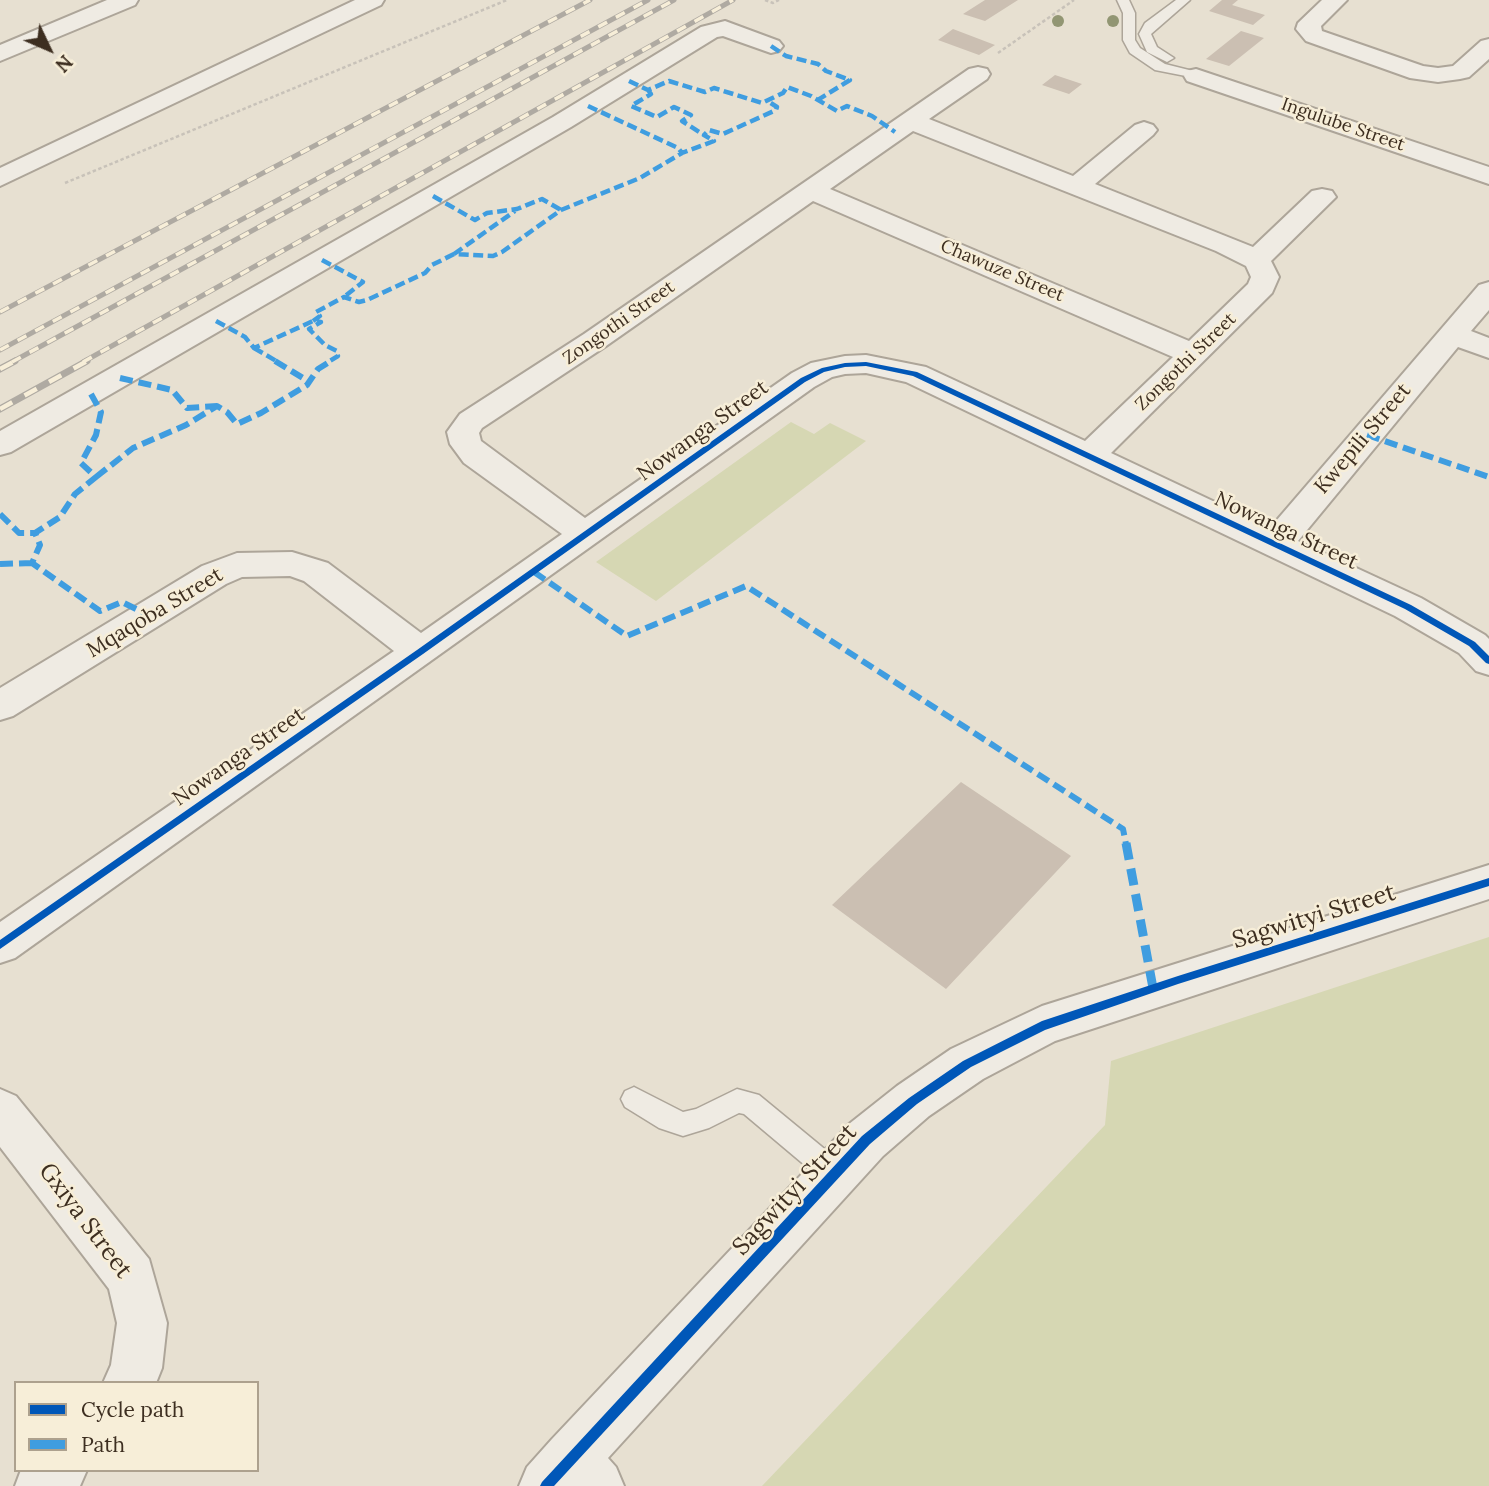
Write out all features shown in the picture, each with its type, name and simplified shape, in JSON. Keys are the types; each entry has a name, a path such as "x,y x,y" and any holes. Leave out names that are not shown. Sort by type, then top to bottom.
{"street":[{"path":"0,54 127,0"},
{"path":"0,178 373,0"},
{"path":"1336,0 1310,23 1308,29 1314,36 1419,73 1438,75 1460,72 1489,46"},
{"path":"0,445 562,122 709,32 725,28 771,46"},
{"name":"Zongothi Street","path":"586,536 475,456 466,444 464,432 471,421 595,340 978,74"},
{"name":"Ingulube Street","path":"1196,76 1489,176"},
{"path":"911,121 1226,245 1256,260 1322,197"},
{"path":"1076,187 1144,130"},
{"name":"Chawuze Street","path":"810,190 1192,354"},
{"name":"Zongothi Street","path":"1088,457 1262,287 1265,277 1256,260"},
{"name":"Kwepili Street","path":"1275,545 1489,291"},
{"path":"1452,334 1489,349"},
{"name":"Nowanga Street","path":"0,945 586,536 803,380 822,370 845,365 878,366 915,374 1408,607 1483,648"},
{"name":"Mqaqoba Street","path":"0,706 214,575 237,565 292,564 316,572 420,652"},
{"name":"Sagwityi Street","path":"571,1477 866,1140 914,1101 967,1064 1042,1026 1489,882"},
{"name":"Gxiya Street","path":"0,1111 131,1277 142,1323 136,1368 130,1381"},
{"path":"43,1486 58,1472"}],"lane":[{"path":"1123,0 1129,13 1129,40 1135,50 1160,67 1196,76"},
{"path":"1184,0 1150,26 1145,34 1152,49 1196,76"},
{"path":"634,1099 668,1120 683,1124 700,1120 737,1101 750,1103 835,1174"}],"path":[{"path":"63,183 507,0"},
{"path":"765,0 773,3 779,0"},
{"path":"978,74 1004,47 1071,0"}],"green space":[{"path":"791,422 814,434 830,423 866,441 656,601 596,562"},
{"path":"1489,937 1489,1486 762,1486 1105,1125 1111,1061"}],"building":[{"path":"985,0 1018,0 985,21 963,14"},
{"path":"1222,0 1238,0 1232,5 1265,15 1253,25 1209,11"},
{"path":"953,29 995,45 979,55 938,40"},
{"path":"1241,31 1264,38 1229,66 1206,59"},
{"path":"1055,75 1082,84 1069,94 1042,85"},
{"path":"961,782 1071,856 946,989 832,905"}],"railway":[{"path":"0,312 590,0"},
{"path":"0,350 648,0"},
{"path":"12,362 674,0"},
{"path":"83,362 733,0"},
{"path":"0,369 15,361"},
{"path":"0,409 87,361"}],"marked path":[{"path":"771,46 786,56 818,64 826,71 850,80 816,101"},
{"path":"629,81 648,90 669,81 705,92 714,88 762,103 783,93 787,87 811,96 837,111 847,106 872,116 895,132"},
{"path":"648,90 651,94 631,106 657,117 674,107 691,115 682,121 704,135"},
{"path":"313,321 320,316 316,312 344,297 359,302 367,300 425,273 432,265 454,254 493,256 502,252 561,210 640,178 682,153 714,141 704,135 709,130 723,134 776,110 777,107 766,100"},
{"path":"588,106 678,148 682,153"},
{"path":"433,196 475,220 487,213 517,209 542,199 561,210"},
{"path":"454,254 515,211"},
{"path":"322,260 363,282 344,297"},
{"path":"96,477 133,448 186,425 217,406 227,412 237,424 261,413 307,385 318,369 338,356 337,351 325,345 309,329 321,322 313,321 254,348 245,337 216,321"},
{"path":"254,348 308,381"},
{"path":"120,378 172,390 187,408 217,406"},
{"path":"91,394 101,412 96,435 81,463 96,477 75,494 60,517 35,533 40,545 32,563 100,611 122,602 148,615"},
{"path":"1367,435 1489,477"},
{"path":"0,514 19,533 35,533"},
{"path":"0,564 32,563"},
{"path":"534,572 627,636 746,586 1123,829 1153,988"}],"cycle path":[{"path":"0,945 803,380 822,370 845,365 866,364 915,374 1408,607 1472,644 1489,661"},
{"path":"546,1486 866,1140 913,1101 967,1064 1042,1026 1489,882"}]}
